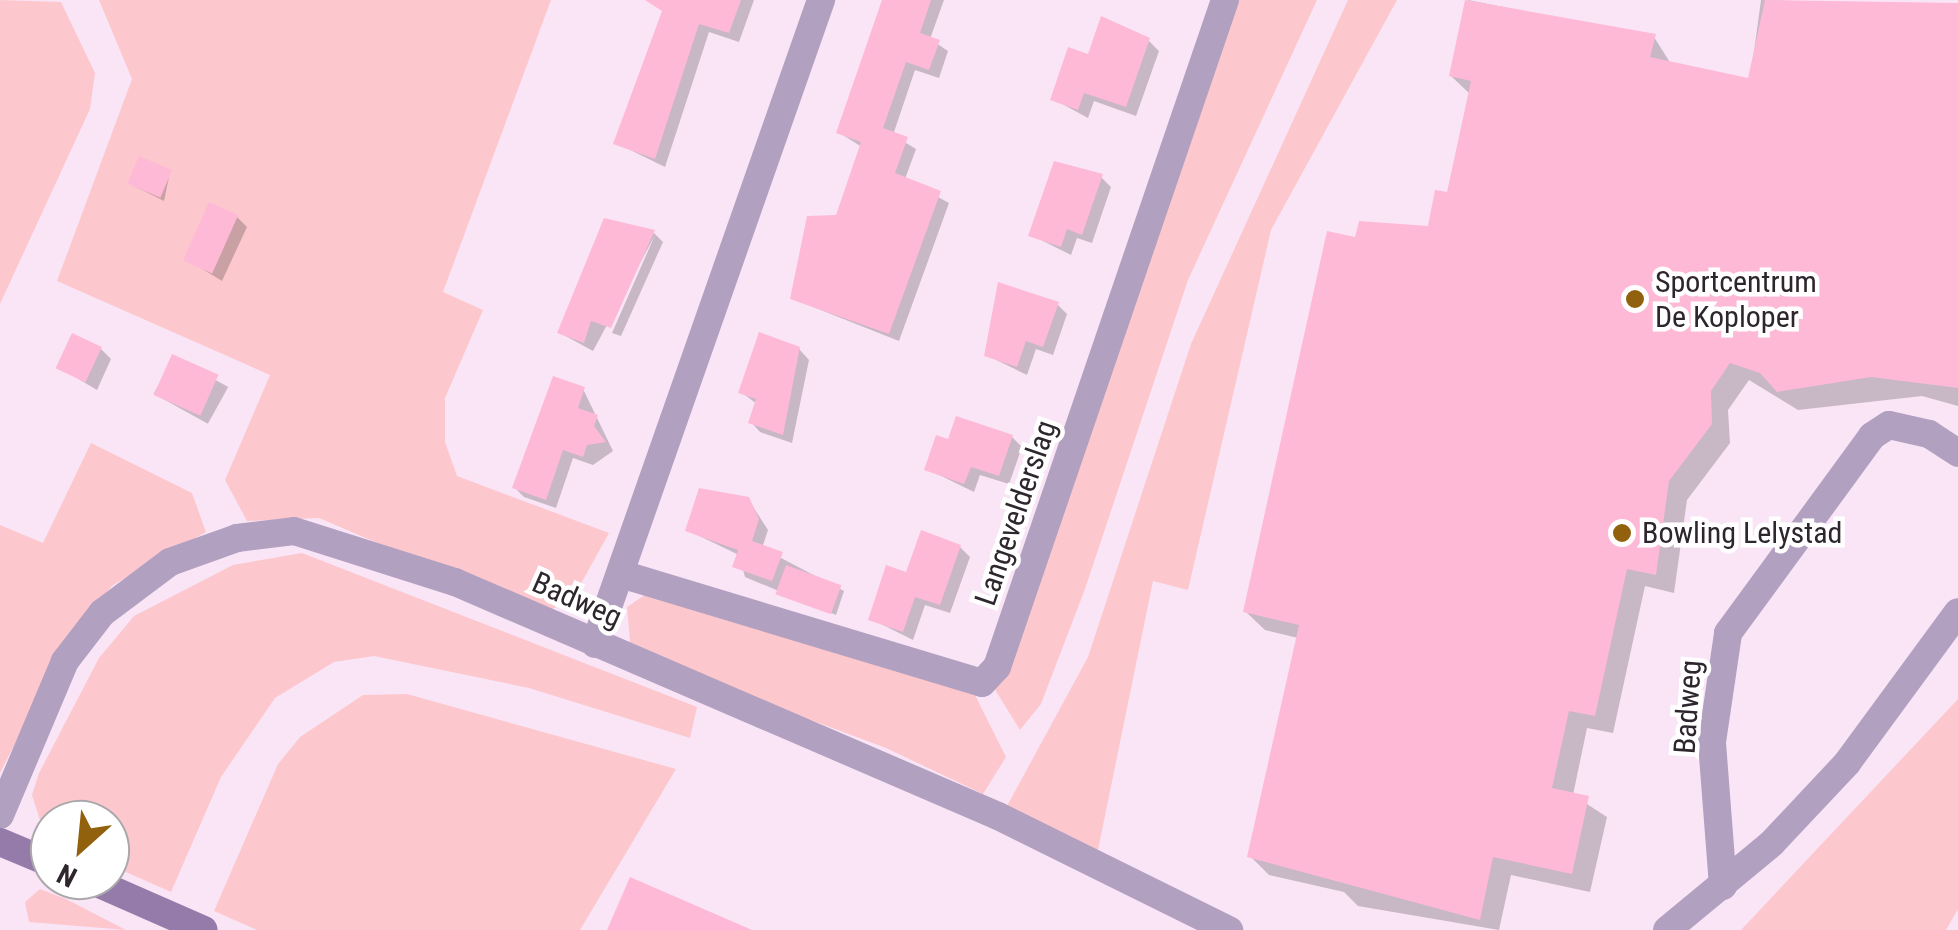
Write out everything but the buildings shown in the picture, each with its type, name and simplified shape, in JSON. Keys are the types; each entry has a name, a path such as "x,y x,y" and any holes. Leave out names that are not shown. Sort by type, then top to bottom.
{"main road":[{"path":"0,842 30,855"},
{"path":"130,898 204,930"}],"street":[{"path":"596,644 821,0"},
{"name":"Langevelderslag","path":"621,574 982,683 998,666 1225,0"},
{"name":"Badweg","path":"1724,886 1712,742 1728,633 1872,436 1889,425 1930,434 1958,453"},
{"name":"Badweg","path":"0,815 65,661 102,613 170,562 236,538 328,536 596,644 998,816 1229,930"},
{"path":"1667,930 1724,886 1847,763 1958,612"}],"shaded area":[{"path":"0,0 61,2 95,73 90,109 0,304"},
{"path":"99,0 551,0 443,292 483,310 445,398 445,442 457,476 609,533 573,598 543,614 319,518 247,521 225,480 270,375 57,281 132,79"},
{"path":"1239,0 1317,0 1188,280 1085,589 1041,704 1020,730 994,688"},
{"path":"1348,0 1397,0 1271,230 1188,590 1153,581 1098,850 1007,806 1088,657 1191,344"},
{"path":"91,443 192,493 206,532 113,585 72,632 0,773 0,525 43,543"},
{"path":"302,553 697,707 690,738 529,688 374,656 334,662 275,698 221,777 171,892 130,874 130,800 34,800 32,795 39,773 99,658 134,616 233,565"},
{"path":"652,590 975,695 1006,757 983,794 886,748 631,653 627,607"},
{"path":"407,694 676,769 580,930 257,930 214,911 278,764 300,737 363,695"},
{"path":"1958,699 1958,909 1946,930 1741,930"},
{"path":"30,898 68,900 126,930 29,922 25,902"}],"place":[{"name":"Sportcentrum De Koploper","path":"1635,299"},
{"name":"Bowling Lelystad","path":"1622,533"}]}
